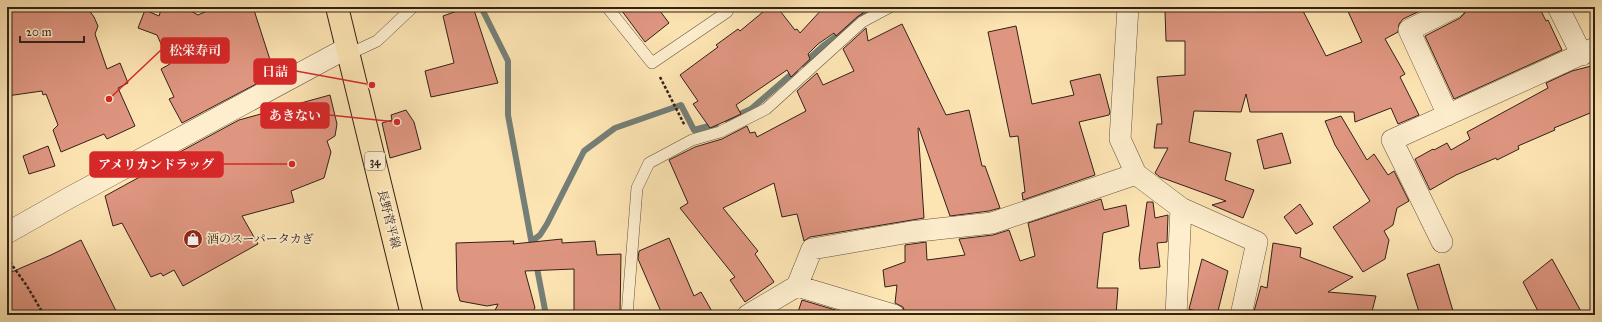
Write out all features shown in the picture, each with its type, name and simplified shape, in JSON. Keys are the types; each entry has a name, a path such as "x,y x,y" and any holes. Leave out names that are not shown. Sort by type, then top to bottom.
{"main road":[{"name":"長野菅平線","path":"337,7 412,315"}],"street":[{"path":"1128,7 1120,138 1136,174 1181,208 1257,242 1241,315"},
{"path":"1448,115 1409,30 1455,7"},
{"path":"1442,242 1392,140 1589,51 1558,7"},
{"path":"7,234 67,199 348,51"},
{"path":"748,315 797,286 812,249 910,232 992,223 1136,174"},
{"path":"1176,315 1181,208"},
{"path":"797,286 894,315"}],"lane":[{"path":"348,51 377,41 413,7"},
{"path":"607,7 652,63 727,12 730,7"},
{"path":"627,315 637,188 649,163 692,140 720,132 766,109 862,22 890,7"}],"path":[{"path":"652,63 692,140"},
{"path":"7,258 27,286 44,315"}],"building":[{"path":"7,7 89,7 98,26 95,34 107,69 120,63 128,83 118,88 135,126 107,139 104,134 61,152 53,130 58,125 46,94 43,95 42,91 7,96"},
{"path":"162,7 184,7 198,15 216,7 253,7 273,69 263,74 258,83 182,123 169,99 174,97 161,69 170,64 157,35 138,28 145,10 159,16"},
{"path":"468,7 473,7 498,83 431,97 425,71 454,63 443,16"},
{"path":"619,7 657,7 669,23 645,42"},
{"path":"769,7 777,7 795,30 797,29 800,33 824,7 862,7 863,13 836,36 834,33 818,44 808,54 810,59 791,77 787,70 736,105 741,114 710,128 693,104 698,101 680,75 718,47 716,45 738,29 740,31"},
{"path":"1238,7 1301,7 1326,56 1362,42 1346,7 1428,7 1403,19 1399,24 1398,32 1385,39 1405,74 1400,77 1419,115 1398,124 1391,108 1355,122 1354,112 1250,112 1246,94 1241,112 1194,111 1189,142 1231,153 1225,180 1254,190 1243,218 1212,205 1226,201 1160,177 1155,173 1168,148 1154,148 1157,124 1162,124 1157,77 1185,75 1185,41 1166,41 1165,11 1238,11"},
{"path":"1467,7 1539,7 1546,21 1548,20 1562,50 1454,99 1425,36 1460,18 1465,13"},
{"path":"902,24 946,115 969,110 982,166 985,166 1000,208 989,211 950,216 918,128 924,218 810,237 804,241 797,214 782,217 774,183 723,208 758,251 755,254 774,282 745,302 730,280 735,277 680,208 688,203 669,160 695,147 722,139 747,126 750,133 755,132 757,137 806,111 797,91 817,73 823,85 854,71 843,49 866,28 868,41"},
{"path":"1016,26 1032,104 1074,95 1070,81 1100,74 1110,112 1109,115 1079,122 1095,175 1023,200 1022,193 1025,192 1018,136 1010,137 988,32"},
{"path":"1595,65 1595,111 1554,128 1555,130 1518,146 1519,149 1497,160 1496,158 1456,175 1430,190 1415,159 1447,143 1451,150 1470,139 1467,132 1548,88 1546,83 1572,71"},
{"path":"330,95 337,124 335,136 327,141 331,152 324,178 291,191 294,202 242,216 258,244 183,286 174,270 163,276 161,273 151,277 122,223 113,226 105,196 156,168 154,166 239,120"},
{"path":"406,110 414,122 421,149 390,158 382,123 392,120 391,115"},
{"path":"1341,116 1367,160 1374,154 1388,175 1394,171 1409,201 1397,208 1393,225 1384,231 1389,240 1385,259 1363,272 1333,227 1370,201 1335,145 1325,121"},
{"path":"1282,133 1291,163 1264,169 1257,140"},
{"path":"48,146 55,166 29,174 23,156"},
{"path":"1101,199 1104,210 1126,205 1129,226 1103,233 1097,288 1118,288 1116,315 1007,315 974,313 974,315 906,315 903,307 895,303 897,285 885,287 883,270 905,262 905,245 926,242 927,260 965,255 959,239 993,235 1009,230 1020,261 1035,256 1028,223"},
{"path":"1147,202 1153,202 1155,218 1168,215 1167,242 1157,243 1160,267 1140,269 1139,259"},
{"path":"1300,204 1313,224 1296,234 1284,217"},
{"path":"669,238 694,296 701,292 714,315 661,315 662,314 638,259 639,251"},
{"path":"562,239 562,243 595,241 597,255 621,254 620,315 574,315 574,269 525,271 535,308 530,315 493,315 498,304 487,306 460,301 457,290 456,243 514,241 513,244"},
{"path":"81,240 118,315 7,315 7,274"},
{"path":"1273,243 1301,248 1300,257 1353,277 1328,292 1376,296 1371,315 1253,315 1261,286 1267,288"},
{"path":"1202,259 1228,271 1217,315 1208,315 1189,309"},
{"path":"1552,259 1583,315 1540,315 1523,282"},
{"path":"1439,264 1453,311 1440,315 1420,315 1407,274"},
{"path":"802,300 852,315 797,315"}],"waterway":[{"path":"481,7 508,61 508,115 532,245"},
{"path":"803,64 823,46 857,21 868,7"},
{"path":"727,120 751,109 795,71"},
{"path":"532,241 540,235 547,224 584,151 615,128 681,105 694,130 716,124"},
{"path":"536,263 546,315"}],"place":[{"name":"日詰","path":"372,85"},
{"name":"松栄寿司","path":"109,99"},
{"name":"あきない","path":"397,122"},
{"name":"アメリカンドラッグ","path":"292,164"},
{"name":"酒のスーパータカぎ","path":"193,239"}]}
